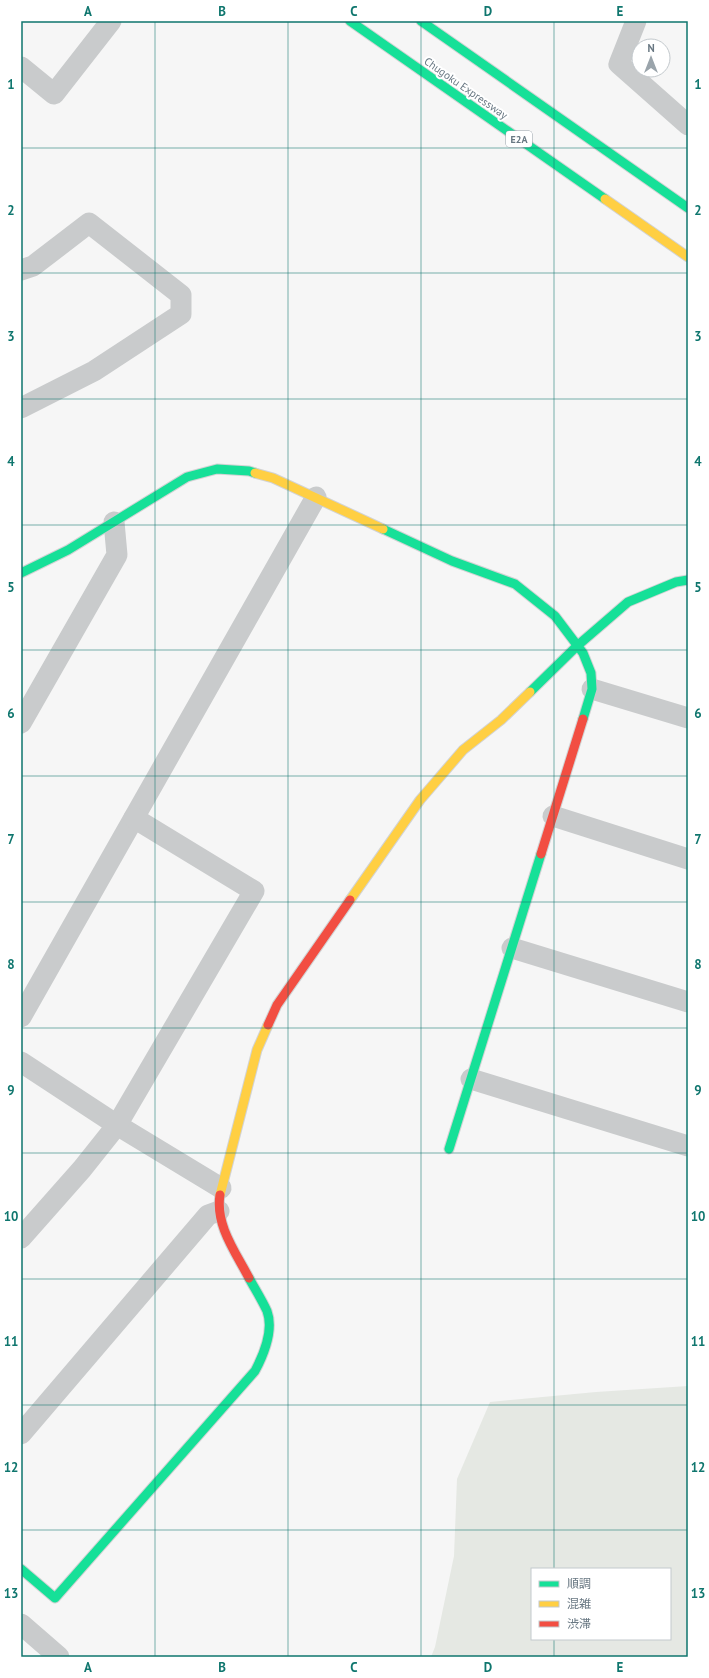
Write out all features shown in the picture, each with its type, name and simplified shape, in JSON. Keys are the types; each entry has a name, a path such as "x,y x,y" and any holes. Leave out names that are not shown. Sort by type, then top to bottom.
{"main road":[{"name":"Chugoku Expressway","path":"350,21 688,257"},
{"path":"421,21 688,208"},
{"path":"21,573 68,550 187,477 217,469 250,471 273,478 452,561 515,584 555,616 576,646 583,653 592,673 592,689 449,1149"},
{"path":"21,1569 55,1598 256,1371 259,1365 270,1323 267,1312 222,1225 219,1211 221,1188 257,1050 278,1005 420,800 463,750 502,720 576,646 628,602 676,582 688,580"}],"street":[{"path":"21,67 54,94 112,21"},
{"path":"636,21 619,64 688,125"},
{"path":"21,270 33,266 89,223 181,295 181,314 94,371 21,408"},
{"path":"21,1017 316,498"},
{"path":"21,723 117,555 114,522"},
{"path":"592,689 688,718"},
{"path":"553,816 688,859"},
{"path":"21,1238 82,1169 117,1125 254,891 134,818"},
{"path":"512,948 688,1002"},
{"path":"21,1062 117,1125 221,1188"},
{"path":"471,1079 688,1146"},
{"path":"21,1434 208,1214 219,1211"},
{"path":"23,1630 59,1657"}],"shaded area":[{"path":"688,1386 688,1657 431,1657 435,1647 454,1556 457,1479 490,1402 596,1392"}],"traffic: fast":[{"path":"350,21 605,199"},
{"path":"421,21 688,208"},
{"path":"21,573 68,550 187,477 217,469 249,471 255,473"},
{"path":"383,529 452,561 515,584 555,616 583,653 591,673 592,689 583,719"},
{"path":"530,692 577,646 628,602 676,582 688,580"},
{"path":"449,1149 541,854"},
{"path":"21,1569 55,1598 255,1371 267,1342 269,1334 269,1318 267,1311 249,1278"}],"traffic: slow":[{"path":"605,199 688,257"},
{"path":"255,473 273,478 383,529"},
{"path":"350,900 420,800 463,750 501,720 530,692"},
{"path":"220,1195 257,1050 268,1025"}],"traffic: jam":[{"path":"541,854 583,719"},
{"path":"268,1025 277,1005 350,900"},
{"path":"220,1195 219,1206 224,1228 233,1249 249,1278"}]}
